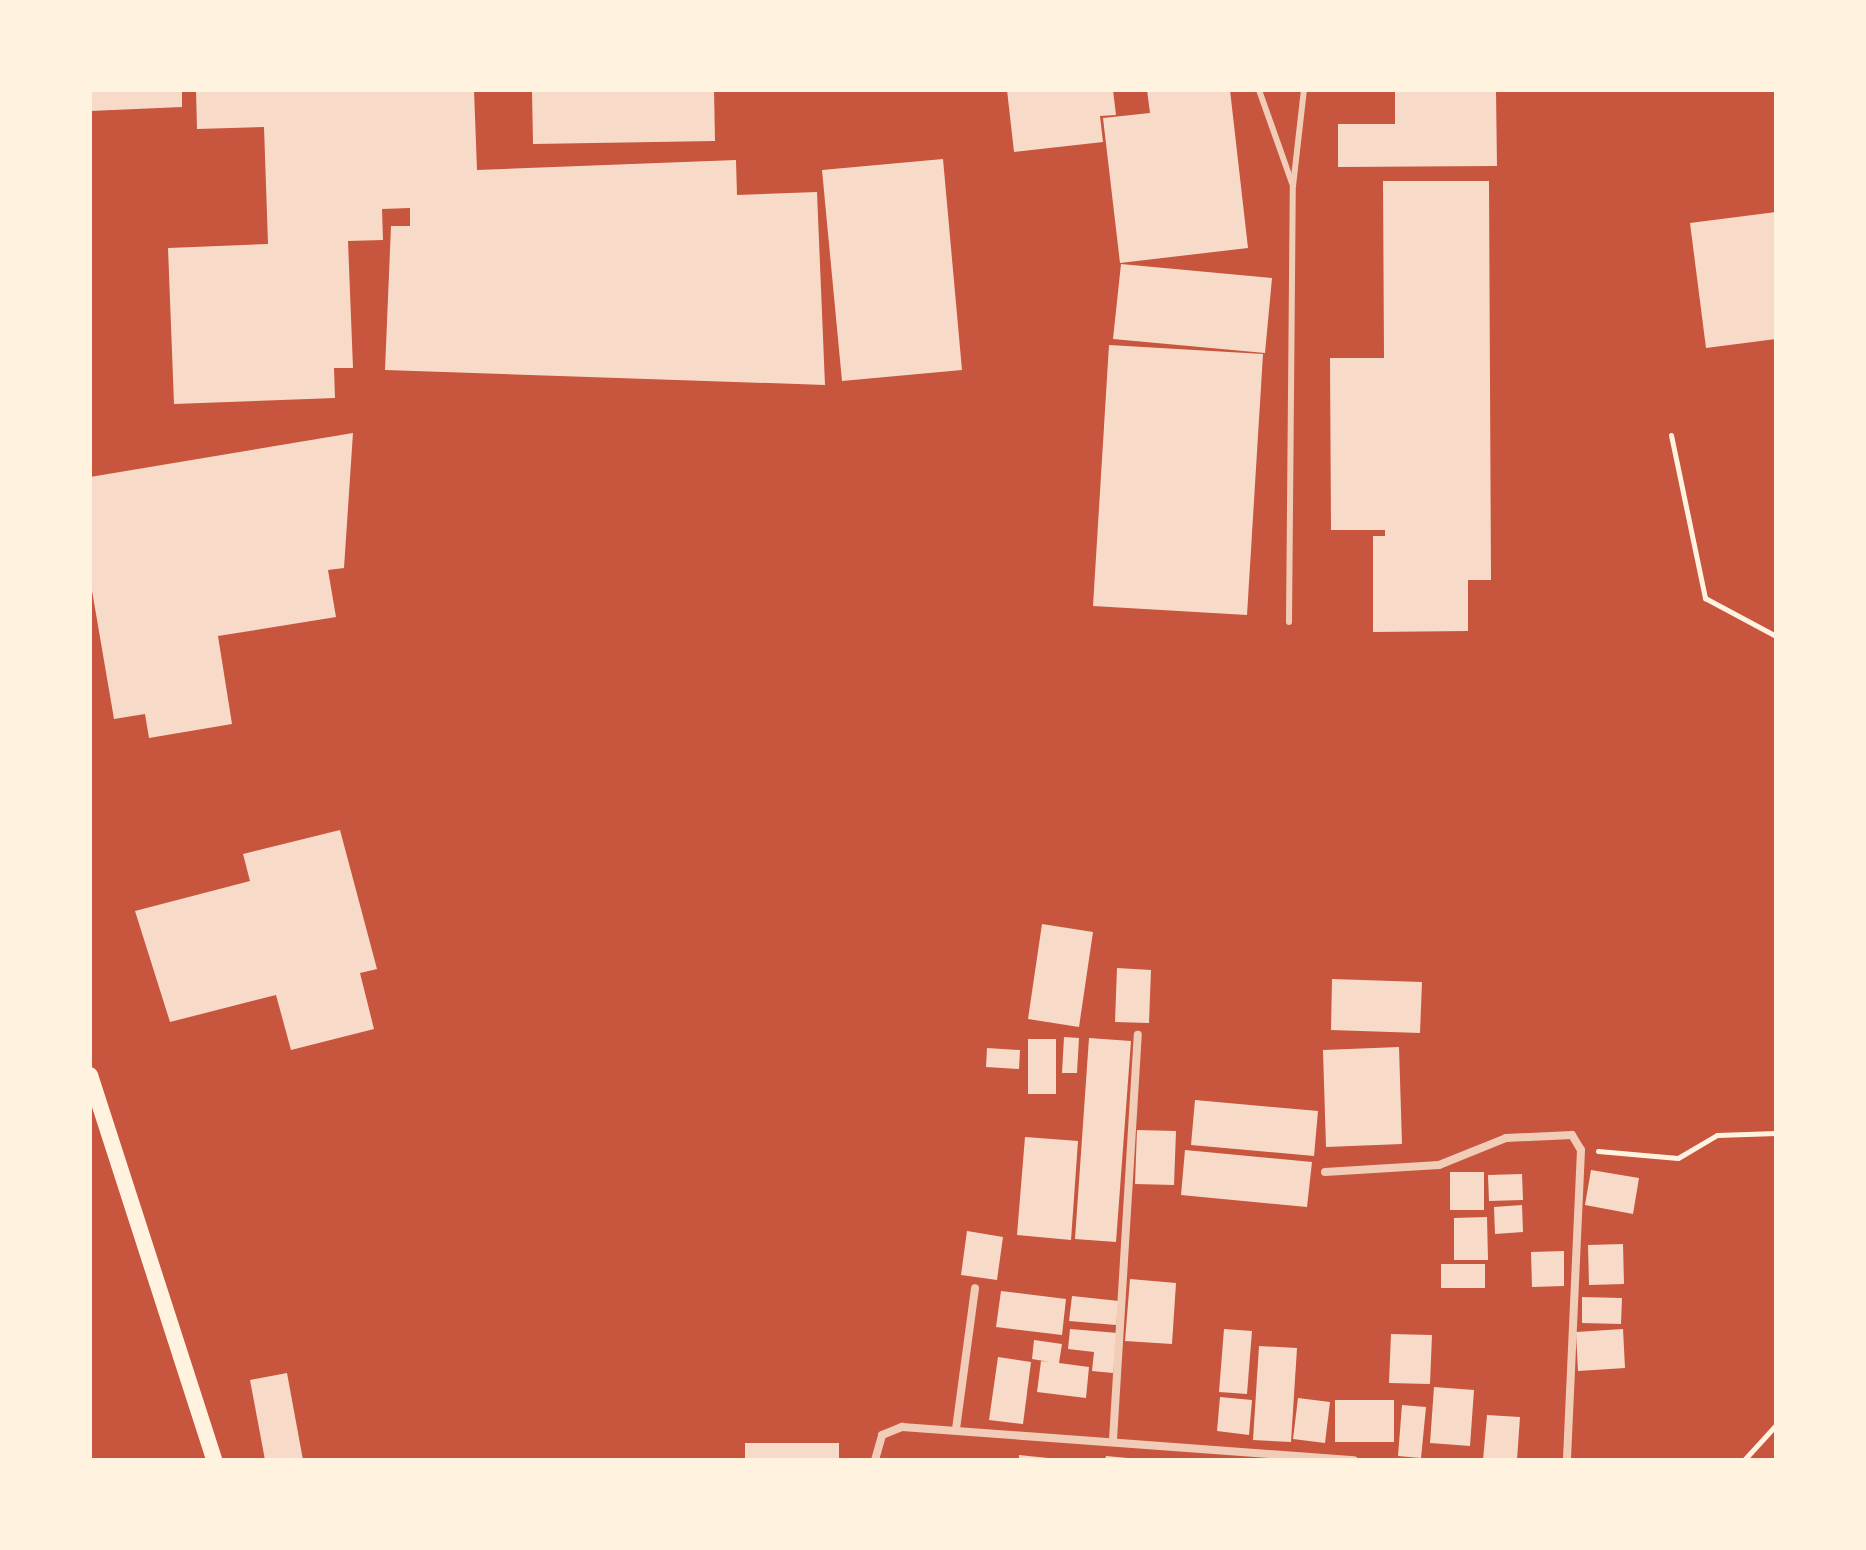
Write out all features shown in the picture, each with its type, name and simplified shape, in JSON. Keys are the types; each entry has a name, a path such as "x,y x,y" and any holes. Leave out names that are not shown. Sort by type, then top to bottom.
{"main road":[{"path":"90,1075 96,1109 214,1460"}],"street":[{"path":"1113,1440 1138,1035"},
{"path":"1325,1172 1439,1165 1506,1138 1572,1135 1581,1150 1567,1460"},
{"path":"956,1429 975,1288"},
{"path":"875,1460 889,1429 956,1429 1354,1460"}],"lane":[{"path":"1259,90 1293,186"},
{"path":"1289,622 1293,186 1304,90"}],"path":[{"path":"1671,435 1705,598 1776,636"},
{"path":"1581,1150 1678,1158 1717,1135 1775,1132"},
{"path":"1744,1460 1776,1425"}],"building":[{"path":"90,90 182,90 182,107 90,111"},
{"path":"196,90 474,90 477,170 736,160 737,195 817,192 825,385 385,370 391,226 410,226 410,208 382,209 383,240 348,241 353,368 334,368 335,398 174,404 168,248 268,244 264,127 197,129"},
{"path":"532,90 714,90 715,141 533,144"},
{"path":"1007,90 1113,90 1116,115 1100,116 1103,142 1014,152"},
{"path":"1147,90 1230,90 1248,248 1120,263 1103,118 1150,113"},
{"path":"1395,90 1496,90 1497,166 1338,167 1338,124 1395,124"},
{"path":"943,159 962,370 842,381 822,170"},
{"path":"1383,181 1489,181 1491,580 1468,580 1468,631 1373,632 1373,536 1385,536 1385,530 1331,530 1330,358 1384,358"},
{"path":"1776,212 1776,339 1706,348 1690,223"},
{"path":"1121,264 1272,278 1265,353 1113,339"},
{"path":"1109,345 1263,354 1247,615 1093,606"},
{"path":"353,433 344,568 328,570 336,617 218,636 232,724 149,738 145,714 114,719 90,579 90,477"},
{"path":"340,830 377,969 360,973 374,1029 291,1050 276,995 170,1022 135,911 250,881 243,854"},
{"path":"1042,924 1093,932 1079,1027 1028,1019"},
{"path":"1117,968 1151,970 1149,1023 1115,1022"},
{"path":"1332,979 1422,982 1420,1033 1331,1030"},
{"path":"1064,1037 1079,1038 1077,1073 1062,1073"},
{"path":"1089,1038 1131,1041 1116,1242 1075,1239"},
{"path":"1028,1039 1056,1039 1056,1094 1028,1094"},
{"path":"1399,1047 1402,1144 1326,1147 1323,1050"},
{"path":"987,1048 1020,1050 1019,1069 986,1067"},
{"path":"1195,1100 1318,1111 1314,1156 1191,1145"},
{"path":"1137,1130 1176,1131 1174,1185 1135,1184"},
{"path":"1025,1137 1078,1141 1071,1240 1017,1235"},
{"path":"1185,1150 1312,1162 1307,1207 1181,1195"},
{"path":"1591,1170 1639,1178 1633,1214 1585,1205"},
{"path":"1450,1172 1484,1172 1484,1210 1450,1210"},
{"path":"1522,1174 1523,1200 1489,1201 1488,1175"},
{"path":"1522,1205 1523,1232 1495,1234 1494,1207"},
{"path":"1487,1217 1488,1260 1454,1260 1454,1218"},
{"path":"967,1231 1003,1237 997,1280 961,1275"},
{"path":"1623,1244 1624,1284 1589,1285 1588,1245"},
{"path":"1564,1251 1564,1286 1532,1287 1531,1252"},
{"path":"1441,1264 1485,1264 1485,1288 1441,1288"},
{"path":"1130,1279 1176,1283 1172,1344 1125,1341"},
{"path":"1001,1291 1066,1299 1062,1335 996,1327"},
{"path":"1072,1296 1119,1301 1116,1325 1069,1321"},
{"path":"1582,1297 1622,1298 1621,1324 1582,1323"},
{"path":"1070,1329 1118,1333 1113,1373 1092,1371 1094,1352 1068,1349"},
{"path":"1224,1329 1252,1331 1247,1394 1219,1392"},
{"path":"1623,1329 1625,1368 1578,1371 1576,1332"},
{"path":"1391,1334 1432,1335 1430,1384 1389,1383"},
{"path":"1034,1340 1062,1344 1059,1363 1089,1367 1086,1398 1037,1392 1041,1361 1050,1362 1032,1359"},
{"path":"1259,1346 1297,1348 1291,1442 1253,1440"},
{"path":"998,1357 1031,1362 1023,1424 989,1420"},
{"path":"287,1373 303,1460 265,1460 250,1380"},
{"path":"1434,1387 1474,1390 1470,1446 1430,1443"},
{"path":"1220,1397 1252,1400 1249,1435 1217,1431"},
{"path":"1298,1398 1330,1402 1325,1443 1293,1439"},
{"path":"1335,1400 1394,1400 1394,1442 1335,1442"},
{"path":"1402,1405 1426,1407 1421,1458 1398,1456"},
{"path":"1487,1415 1520,1417 1517,1460 1483,1460"},
{"path":"745,1443 839,1443 839,1460 745,1460"},
{"path":"1019,1455 1048,1458 1019,1460"},
{"path":"1106,1456 1128,1458 1128,1460 1105,1460"}]}
